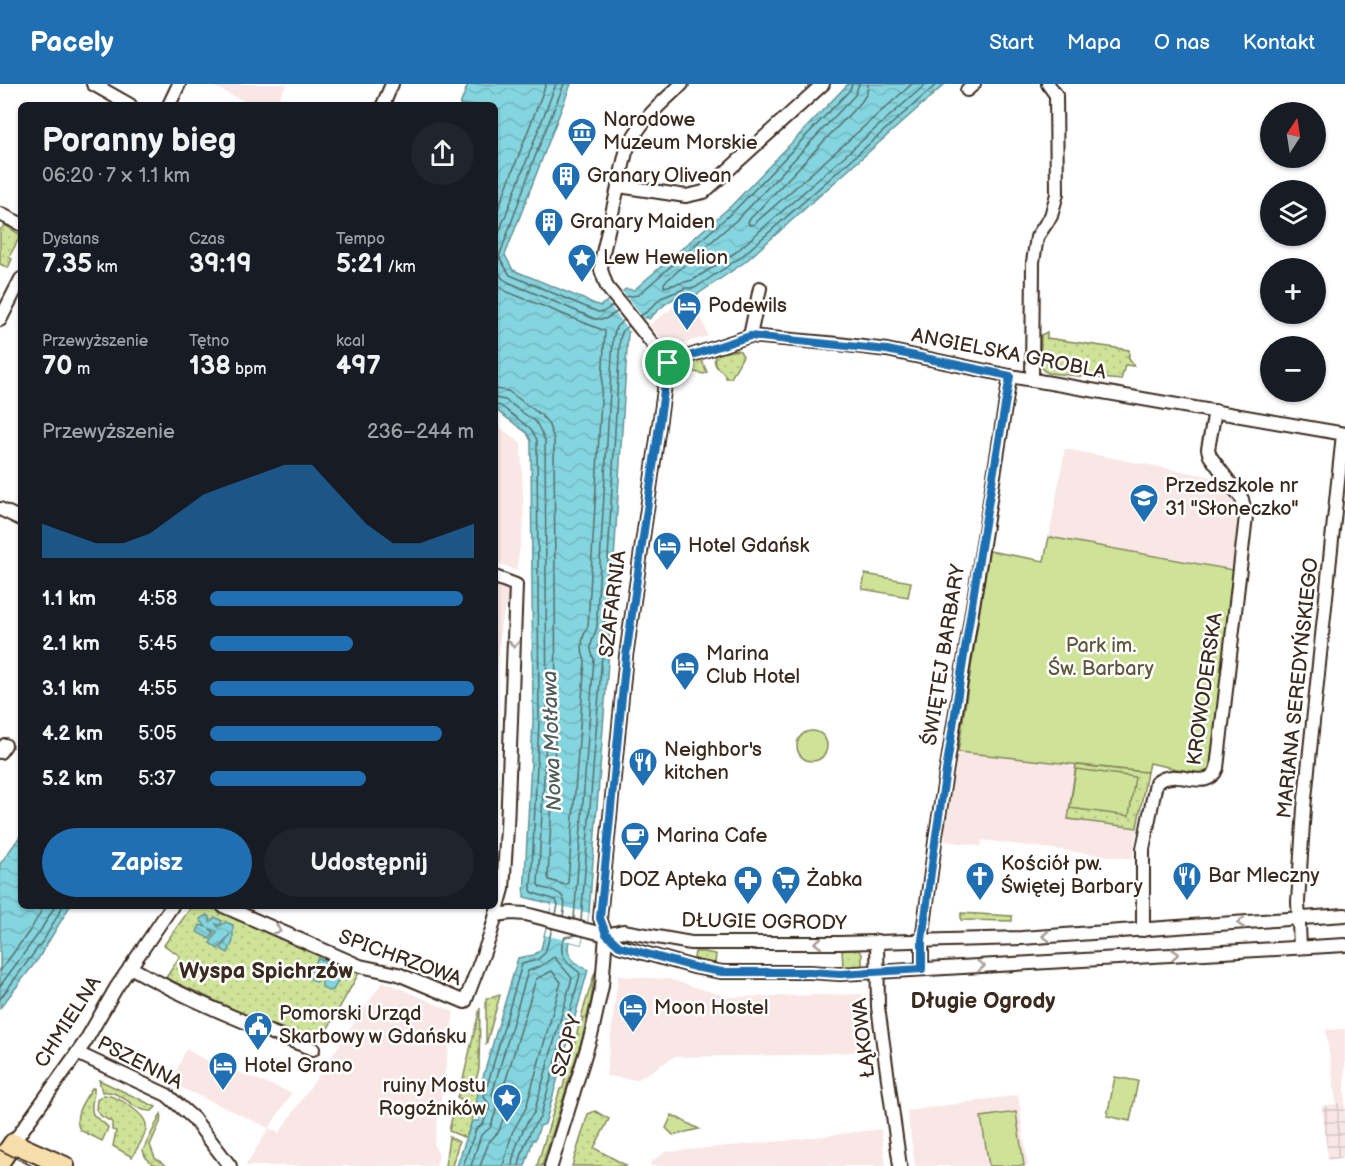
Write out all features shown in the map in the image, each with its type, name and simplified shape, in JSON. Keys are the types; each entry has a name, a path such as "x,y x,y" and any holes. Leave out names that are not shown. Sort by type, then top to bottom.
{"main road":[{"name":"CHMIELNA","path":"0,1162 13,1143"},
{"path":"13,1143 65,1166"}],"street":[{"path":"93,84 125,102"},
{"path":"170,102 179,84"},
{"path":"384,102 392,84"},
{"path":"668,363 614,297 603,279 601,270 626,152 637,129 682,84"},
{"path":"619,186 686,196 704,192 823,84"},
{"path":"1032,380 1033,262 1037,237 1054,206 1057,184 1056,95 1048,84"},
{"path":"0,214 18,223"},
{"path":"0,320 18,285"},
{"path":"750,336 760,288"},
{"name":"ANGIELSKA GROBLA","path":"668,363 750,336 887,350 1010,376 1344,434"},
{"name":"SZAFARNIA","path":"606,934 600,918 626,656 668,363"},
{"name":"ŚWIĘTEJ BARBARY","path":"922,969 922,940 936,835 1010,376"},
{"name":"KROWODERSKA","path":"1143,930 1143,849 1156,783 1162,778 1176,776 1209,780 1215,775 1217,768 1246,516 1242,499 1209,456 1208,449 1215,411"},
{"name":"MARIANA SEREDYŃSKIEGO","path":"1300,947 1298,903 1304,808 1344,434"},
{"path":"0,509 18,518"},
{"path":"498,578 516,585 503,890 498,908"},
{"name":"CHMIELNA","path":"13,1143 77,1053 130,966 170,909"},
{"name":"SPICHRZOWA","path":"230,909 360,966 398,974 465,1002 496,915"},
{"path":"498,909 496,915 525,914 606,934 619,946 694,967 722,972 840,974 1345,945"},
{"name":"DŁUGIE OGRODY","path":"606,934 623,931 691,943 838,944 1022,938 1345,915"},
{"name":"SZOPY","path":"551,1166 592,1032 605,969 606,934"},
{"name":"ŁĄKOWA","path":"877,941 878,999 900,1166"},
{"path":"130,966 159,983 225,1015 313,1049"},
{"name":"PSZENNA","path":"77,1053 167,1095 193,1118 230,1166"}],"shaded area":[{"path":"208,84 287,84 277,102 246,102"},
{"path":"695,299 708,336 669,347 649,325 672,307"},
{"path":"498,426 521,443 524,523 516,571 498,562"},
{"name":"Przedszkole nr 31 \"Słoneczko\"","path":"1065,449 1218,478 1239,509 1233,570 1049,537"},
{"path":"498,584 511,590 501,623 498,660"},
{"path":"958,752 1147,772 1132,859 982,840 981,846 945,841 946,836 944,835"},
{"path":"618,976 669,979 727,997 862,994 869,1051 798,1055 674,1057 637,1080 606,1076"},
{"path":"383,981 454,1012 434,1145 439,1156 436,1166 247,1166 269,1128 279,1133"},
{"path":"1345,1029 1345,1103 1336,1102 1326,1030"},
{"name":"Hotel Grano","path":"186,1049 206,1060 292,1093 269,1128 171,1083"},
{"path":"1018,1095 1028,1166 915,1166 907,1111"},
{"path":"1336,1102 1345,1103 1345,1157 1328,1160 1322,1106 1336,1104"},
{"path":"881,1129 886,1166 650,1166 651,1162 665,1152"}],"green space":[{"path":"5,225 18,233 18,240 9,257 12,259 8,268 0,264 0,230"},
{"path":"1047,332 1047,338 1129,350 1129,356 1127,356 1134,366 1125,365 1121,380 1048,373 1043,370 1041,357 1041,335"},
{"path":"740,351 743,356 731,378 726,378 715,364 715,355"},
{"path":"701,359 707,372 704,374 684,370 684,364"},
{"name":"Park im. Św. Barbary","path":"1049,537 1233,570 1210,767 1207,773 1200,774 1149,763 1147,772 958,752 989,551 1044,561"},
{"path":"865,574 911,582 908,597 862,589"},
{"path":"812,731 818,732 826,740 826,752 818,760 812,761 806,760 798,752 797,746 798,740 806,732"},
{"path":"1076,765 1147,772 1137,828 1068,819"},
{"path":"1076,769 1135,777 1129,816 1070,808"},
{"path":"190,909 219,909 360,971 322,1039 317,1041 246,1015 166,978 180,956 164,945"},
{"path":"961,913 1012,916 1012,921 961,920"},
{"path":"842,950 858,950 862,954 862,966 843,968"},
{"path":"695,952 716,954 715,963 705,964 694,958"},
{"path":"595,972 582,1039 542,1166 537,1166 560,1089 563,1088 568,1063"},
{"path":"500,995 486,1045 486,999"},
{"path":"480,1008 479,1069 475,1084 463,1079"},
{"path":"1115,1077 1138,1081 1130,1121 1107,1116"},
{"path":"99,1080 156,1107 152,1111 145,1110 115,1094 102,1092"},
{"path":"462,1085 479,1090 476,1101 478,1103 466,1138 449,1131 454,1109 473,1113 475,1107 457,1097"},
{"path":"94,1088 93,1114 108,1128 102,1141 80,1130 77,1119 80,1108"},
{"path":"104,1095 129,1106 144,1120 145,1133 132,1157 113,1146 116,1131 112,1130 112,1122 101,1116 96,1109 97,1100"},
{"path":"595,1111 609,1119 594,1148 627,1166 572,1166 588,1114"},
{"path":"1016,1112 1024,1166 989,1166 981,1117"},
{"path":"161,1114 162,1118 150,1145 155,1158 167,1166 152,1163 146,1158 143,1150"},
{"path":"672,1115 699,1129 673,1135 666,1128"},
{"path":"449,1137 459,1142 452,1166 445,1166"}],"water":[{"name":"Nowa Motława","path":"468,84 571,84 505,255 513,270 600,306 626,289 634,290 731,206 848,84 945,84 745,262 695,296 682,296 669,301 649,319 647,317 628,333 609,641 605,641 604,648 609,649 589,913 581,944 569,941 568,946 572,959 588,970 545,1124 540,1126 533,1140 525,1166 457,1166 472,1121 478,1121 483,1106 476,1101 518,958 534,955 541,949 552,904 524,897 533,722 531,441 527,433 498,411 498,102 461,102"},
{"path":"18,839 18,909 68,909 38,959 0,1008 0,864"},
{"path":"206,915 210,917 210,922 215,917 222,921 220,925 216,924 218,927 226,922 233,925 233,941 228,953 221,949 230,934 218,949 210,943 217,932 209,928 214,933 210,939 197,932 200,925 206,927 200,919"},
{"path":"318,958 327,961 328,965 316,982 310,978 310,973"},
{"path":"334,966 339,968 342,974 333,990 328,991 322,987 323,981 327,972"}],"pier":[{"path":"622,291 645,320 630,332 607,302"},
{"path":"552,904 589,913 581,944 545,935"}],"tram line":[{"path":"0,1150 32,1166"}],"place":[{"name":"Narodowe Muzeum Morskie","path":"582,158"},
{"name":"Granary Olivean","path":"566,202"},
{"name":"Granary Maiden","path":"549,248"},
{"name":"Lew Hewelion","path":"582,284"},
{"name":"Podewils","path":"687,332"},
{"name":"Przedszkole nr 31 \"Słoneczko\"","path":"1144,524"},
{"name":"Hotel Gdańsk","path":"667,572"},
{"name":"Marina Club Hotel","path":"685,692"},
{"name":"Neighbor's kitchen","path":"643,788"},
{"name":"Marina Cafe","path":"635,862"},
{"name":"Kościół pw. Świętej Barbary","path":"980,902"},
{"name":"Bar Mleczny","path":"1187,902"},
{"name":"DOZ Apteka","path":"748,906"},
{"name":"Żabka","path":"786,906"},
{"name":"Moon Hostel","path":"633,1034"},
{"name":"Pomorski Urząd Skarbowy w Gdańsku","path":"258,1052"},
{"name":"Hotel Grano","path":"223,1092"},
{"name":"ruiny Mostu Rogoźników","path":"507,1124"}],"district":[{"name":"Wyspa Spichrzów","path":"266,971"},
{"name":"Długie Ogrody","path":"983,1001"}],"route":[{"path":"750,336 887,350 1010,376 936,835 922,940 922,969 840,974 722,972 694,967 619,946 606,934 600,918 626,656 668,363 750,336"}]}
